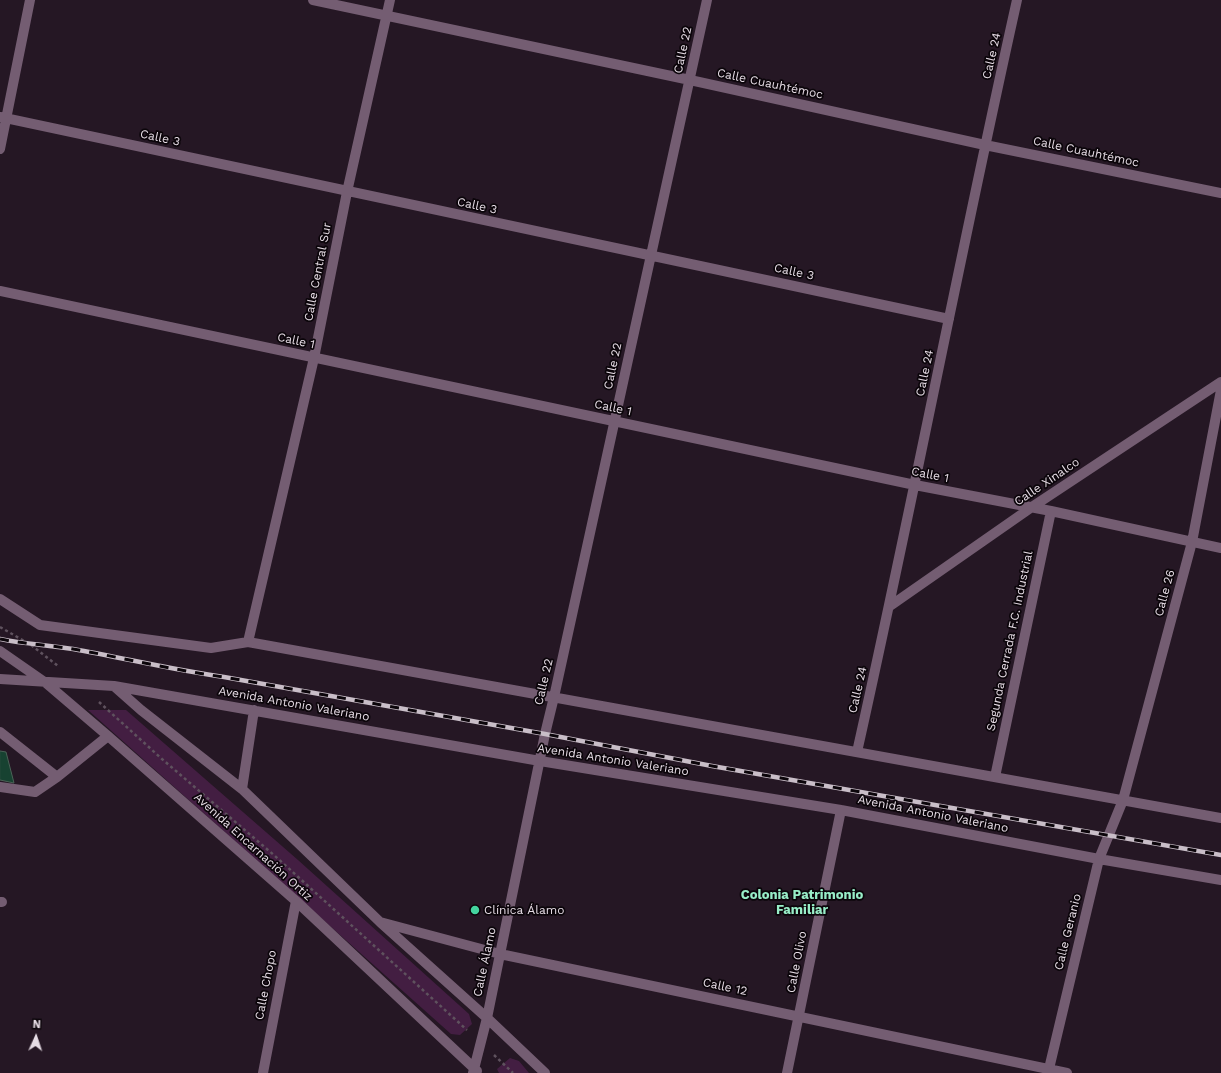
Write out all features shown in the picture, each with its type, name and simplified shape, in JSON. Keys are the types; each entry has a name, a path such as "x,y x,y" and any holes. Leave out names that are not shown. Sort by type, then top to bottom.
{"street":[{"path":"0,149 3,118 30,0"},
{"name":"Calle Cuauhtémoc","path":"313,0 690,80 985,145 1221,193"},
{"name":"Calle Central Sur","path":"248,642 314,358 347,192 390,0"},
{"name":"Calle 22","path":"540,761 707,0"},
{"name":"Calle 24","path":"857,752 890,606 985,145 1017,0"},
{"name":"Calle 3","path":"3,118 347,192 949,318"},
{"name":"Calle 1","path":"0,291 614,422 915,485 1032,507 1221,548"},
{"name":"Calle Xinalco","path":"890,606 1032,507 1221,382"},
{"name":"Calle 26","path":"1123,800 1192,542 1221,390"},
{"name":"Segunda Cerrada F.C. Industrial","path":"995,777 1050,511"},
{"path":"0,599 40,625 211,648 248,642 1221,818"},
{"name":"Avenida Encarnación Ortiz","path":"0,651 46,683 83,714 296,901 476,1071"},
{"name":"Avenida Antonio Valeriano","path":"0,679 114,686 540,761 841,810 1099,859 1221,880"},
{"path":"114,686 141,710 242,789 380,922 487,1018 545,1073"},
{"path":"242,789 254,710"},
{"path":"0,732 57,777"},
{"path":"0,787 35,792 57,777 108,736"},
{"name":"Calle Álamo","path":"476,1071 540,761"},
{"name":"Calle Geranio","path":"1048,1071 1099,859 1123,800"},
{"name":"Calle Olivo","path":"787,1073 841,810"},
{"name":"Calle Chopo","path":"263,1073 296,901"},
{"name":"Calle 12","path":"380,922 500,954 799,1016 1048,1071 1066,1073"}],"path":[{"path":"83,714 114,710"}],"shaded area":[{"path":"88,710 126,710 298,860 469,1014 472,1024 460,1035 451,1034"},
{"path":"510,1058 519,1061 529,1073 499,1073 497,1069"}],"building":[{"path":"0,751 6,752 14,783 0,780"}],"railway":[{"path":"0,639 73,649 186,671 545,734 712,766 1221,855"}],"place":[{"name":"Clínica Álamo","path":"475,910"}],"district":[{"name":"Colonia Patrimonio Familiar","path":"802,902"}]}
